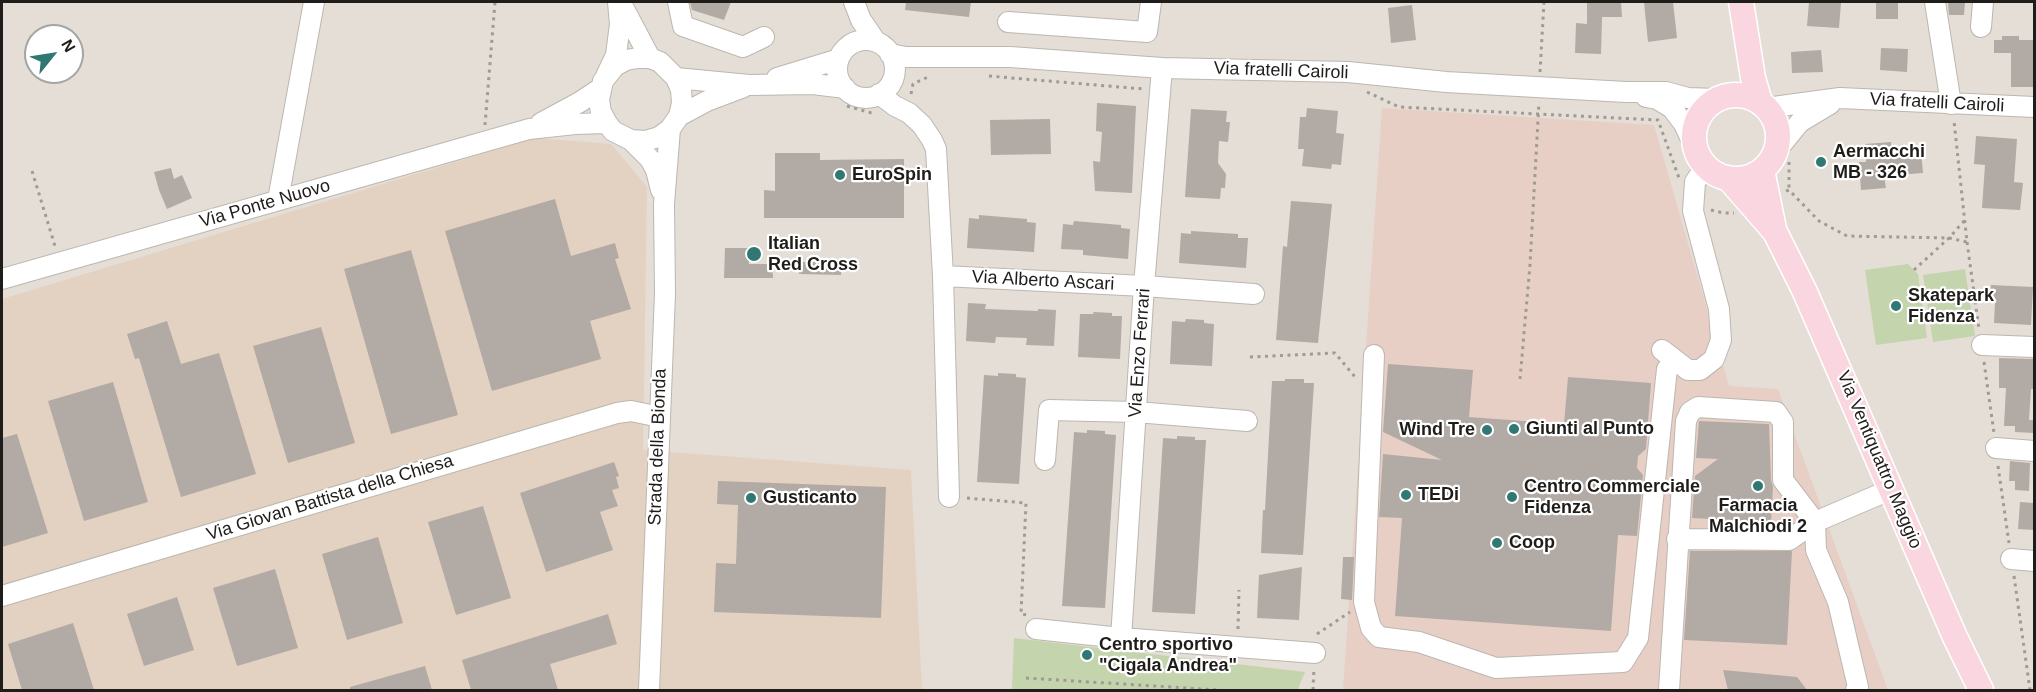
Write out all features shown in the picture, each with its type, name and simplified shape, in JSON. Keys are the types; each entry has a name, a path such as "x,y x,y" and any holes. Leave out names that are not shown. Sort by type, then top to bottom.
{"main road":[{"path":"1728,178 1740,179 1752,176 1771,161 1777,150 1777,127 1763,105 1753,78 1741,2"},
{"path":"1702,160 1694,142 1697,123 1707,107 1721,98 1732,83 1745,29"},
{"path":"1721,98 1742,96 1763,105"},
{"name":"Via Ventiquattro Maggio","path":"1702,160 1716,174 1728,178 1760,201 1805,292 1955,637 1981,690"},
{"name":"Via Ventiquattro Maggio","path":"1760,201 1762,170"}],"street":[{"path":"278,200 314,2"},
{"path":"619,2 650,58 660,62 676,78 681,90 682,103 675,122"},
{"path":"619,2 620,24 616,55 604,81 599,100 601,112 613,131 631,140 645,141 659,137 675,122 707,100 843,53 861,40 883,48"},
{"path":"678,2 684,26 743,47 764,37"},
{"path":"852,2 861,20 894,61 894,77 909,112"},
{"path":"845,96 838,74 852,2"},
{"path":"1008,22 1148,32 1151,2"},
{"path":"1935,2 1951,104"},
{"path":"1982,27 1983,2"},
{"name":"Via fratelli Cairoli","path":"883,48 906,57 936,64"},
{"name":"Via fratelli Cairoli","path":"894,77 936,64 1010,57 1162,68 1348,72 1446,82 1626,92 1666,92 1688,98 1721,98"},
{"name":"Via Ponte Nuovo","path":"529,129 580,102 604,81 615,66 626,60 650,58"},
{"name":"Via Enzo Ferrari","path":"1121,638 1144,286 1162,68"},
{"path":"676,78 753,84 813,84 845,96 867,97 879,94 886,89 894,77"},
{"name":"Via fratelli Cairoli","path":"1626,92 1657,99 1672,108 1684,124 1702,160"},
{"path":"879,94 895,106 909,112 933,140 936,149 943,276 949,497"},
{"path":"1777,150 1800,122 1840,98"},
{"name":"Via fratelli Cairoli","path":"1763,105 1840,98 2034,107"},
{"name":"Strada della Bionda","path":"649,690 665,294 664,204 675,122"},
{"name":"Via Ponte Nuovo","path":"2,279 529,129 607,123"},
{"name":"Strada della Bionda","path":"631,140 650,159 656,170 664,204"},
{"path":"1662,350 1688,370 1700,370 1714,359 1721,340 1719,309 1693,211 1695,182 1702,160"},
{"name":"Via Alberto Ascari","path":"943,276 1254,294"},
{"path":"1982,345 2034,347"},
{"path":"1374,355 1364,602 1371,628 1379,637 1419,642 1496,668 1623,662 1638,638 1667,369"},
{"path":"1669,690 1686,421 1690,412 1698,407 1776,412 1783,422 1784,480 1815,522 1816,550 1838,602 1858,687 1856,690"},
{"path":"1045,460 1049,410 1136,412 1246,421"},
{"name":"Via Giovan Battista della Chiesa","path":"2,596 617,413 632,411 660,417"},
{"path":"1996,448 2034,451"},
{"path":"1677,539 1789,540 1815,522 1892,489"},
{"path":"2011,560 2034,561"},
{"path":"1035,623 1121,638 1316,644"}],"path":[{"path":"484,142 495,2"},
{"path":"1520,379 1530,265 1544,2"},
{"path":"909,112 913,105 910,98 913,84 936,64"},
{"path":"984,76 1160,91"},
{"path":"1364,91 1399,107 1658,120 1679,179 1710,210 1739,213 1760,201 1789,190 1820,221 1847,236 1949,238 1967,242 1951,104"},
{"path":"845,96 854,109 878,115"},
{"path":"32,171 59,262"},
{"path":"1914,270 1965,220"},
{"path":"1250,357 1335,353 1372,397"},
{"path":"949,497 1026,503 1021,614 1035,623"},
{"path":"1238,629 1239,590"},
{"path":"1316,644 1364,602"},
{"path":"1026,678 1219,690"}],"shaded area":[{"path":"1382,108 1654,125 1729,386 1778,389 1888,690 1343,690"},
{"path":"535,138 611,144 647,187 643,450 911,470 922,690 2,690 2,299"}],"green space":[{"name":"Skatepark Fidenza","path":"1908,264 1918,274 1927,338 1876,345 1865,270"},
{"path":"1965,269 1975,336 1933,342 1923,275"},
{"name":"Centro sportivo \"Cigala Andrea\"","path":"1014,638 1305,672 1299,690 1012,690"}],"building":[{"path":"690,2 731,2 724,20 692,10"},
{"path":"906,2 971,2 969,17 905,10"},
{"path":"1587,2 1621,2 1622,17 1602,17 1601,54 1575,53 1576,23 1587,24"},
{"path":"1644,2 1673,2 1677,38 1648,42"},
{"path":"1809,2 1841,3 1839,28 1807,26"},
{"path":"1876,2 1898,2 1898,19 1876,19"},
{"path":"1948,2 1965,2 1964,15 1949,15"},
{"path":"1412,5 1416,40 1391,43 1388,8"},
{"path":"2002,36 2019,36 2019,40 2034,40 2034,87 2011,87 2011,53 1994,53 1994,40 2002,40"},
{"path":"1881,48 1908,49 1907,72 1880,70"},
{"path":"1821,50 1823,72 1792,73 1791,52"},
{"path":"1097,103 1136,106 1132,193 1095,191 1093,161 1100,162 1102,132 1096,131"},
{"path":"1307,108 1338,111 1336,133 1344,134 1341,165 1332,164 1331,169 1302,166 1304,149 1298,149 1300,117 1306,117"},
{"path":"1191,109 1227,111 1226,122 1230,122 1228,142 1219,141 1218,163 1226,174 1225,188 1221,188 1220,199 1185,197"},
{"path":"1050,119 1051,154 991,155 990,120"},
{"path":"1976,136 2017,139 2014,182 2023,183 2020,210 1982,208 1985,165 1974,164"},
{"path":"1891,142 1892,153 1921,151 1923,173 1884,176 1886,188 1861,190 1859,162 1866,162 1865,144"},
{"name":"EuroSpin","path":"775,153 820,153 820,160 904,159 904,218 764,218 764,190 775,191"},
{"path":"171,168 174,179 182,175 192,198 167,209 154,172"},
{"path":"555,199 571,256 615,243 619,258 615,259 631,309 590,321 601,359 492,391 445,231"},
{"path":"1291,201 1332,204 1318,343 1276,340 1283,246 1287,247"},
{"path":"979,215 1027,219 1027,222 1036,223 1034,252 967,248 969,218 979,219"},
{"path":"1074,221 1121,225 1121,228 1130,229 1128,259 1083,255 1083,250 1061,249 1063,224 1073,225"},
{"path":"1191,231 1238,234 1238,238 1248,238 1246,268 1179,263 1181,233 1191,234"},
{"path":"725,248 749,248 749,264 772,264 773,278 724,278"},
{"path":"411,250 458,415 391,434 344,269"},
{"path":"799,262 842,262 841,275 799,274"},
{"path":"1991,285 2033,287 2031,325 1994,323 1995,303 1990,303"},
{"path":"968,303 986,304 985,309 1056,310 1054,346 1026,345 1027,338 996,337 995,343 966,341"},
{"path":"1093,312 1122,316 1120,359 1078,357 1080,314 1094,314"},
{"path":"1186,319 1204,320 1204,323 1214,324 1212,366 1170,364 1172,321 1185,322"},
{"path":"167,321 181,364 219,353 256,474 181,497 139,358 135,359 127,334"},
{"path":"321,327 355,443 288,463 253,346"},
{"path":"1999,358 2034,359 2034,389 2031,389 2029,420 2034,420 2034,433 2015,432 2015,426 2004,426 2006,388 1999,388"},
{"name":"Centro Commerciale Fidenza","path":"1388,364 1473,370 1469,417 1564,424 1568,377 1651,383 1646,449 1638,456 1637,468 1643,475 1637,536 1618,535 1611,631 1395,616 1402,518 1379,517 1383,454 1442,460 1383,432"},
{"path":"998,373 1016,374 1016,377 1026,378 1019,484 977,482 984,375 998,376"},
{"path":"1285,379 1304,379 1304,383 1314,383 1303,555 1261,553 1272,381 1285,381"},
{"path":"113,382 148,502 84,521 48,401"},
{"path":"1699,421 1769,424 1773,487 1771,522 1692,518 1695,476 1718,459 1696,458"},
{"path":"1087,430 1105,431 1105,434 1116,435 1105,608 1062,606 1074,432 1087,433"},
{"path":"17,434 48,533 2,547 2,438"},
{"path":"1177,436 1206,440 1195,614 1152,612 1163,438 1177,439"},
{"path":"2010,461 2030,463 2029,491 2015,490 2015,481 2009,481"},
{"path":"614,462 619,476 616,477 619,488 612,490 618,506 600,512 613,550 546,572 520,493"},
{"path":"718,481 886,487 881,618 714,612 716,563 736,564 738,505 717,504"},
{"path":"2020,502 2034,503 2034,530 2018,529"},
{"path":"483,506 511,598 456,615 428,522"},
{"path":"378,537 403,623 347,640 322,554"},
{"path":"1690,551 1792,551 1787,645 1684,640"},
{"path":"1343,557 1354,557 1352,600 1341,599"},
{"path":"1302,567 1299,620 1257,618 1259,575"},
{"path":"275,569 298,648 237,666 213,588"},
{"path":"177,597 194,650 144,666 127,614"},
{"path":"608,614 617,644 550,664 558,690 471,690 462,660"},
{"path":"73,623 94,690 22,690 8,644"},
{"path":"425,666 432,690 350,690 350,687"},
{"path":"1723,670 1797,677 1807,690 1728,690"}],"place":[{"name":"Aermacchi MB - 326","path":"1821,162"},
{"name":"EuroSpin","path":"840,175"},
{"name":"Italian Red Cross","path":"754,254"},
{"name":"Skatepark Fidenza","path":"1896,306"},
{"name":"Giunti al Punto","path":"1514,429"},
{"name":"Wind Tre","path":"1487,430"},
{"name":"Farmacia Malchiodi 2","path":"1758,486"},
{"name":"TEDi","path":"1406,495"},
{"name":"Centro Commerciale Fidenza","path":"1512,497"},
{"name":"Gusticanto","path":"751,498"},
{"name":"Coop","path":"1497,543"},
{"name":"Centro sportivo \"Cigala Andrea\"","path":"1087,655"}]}
